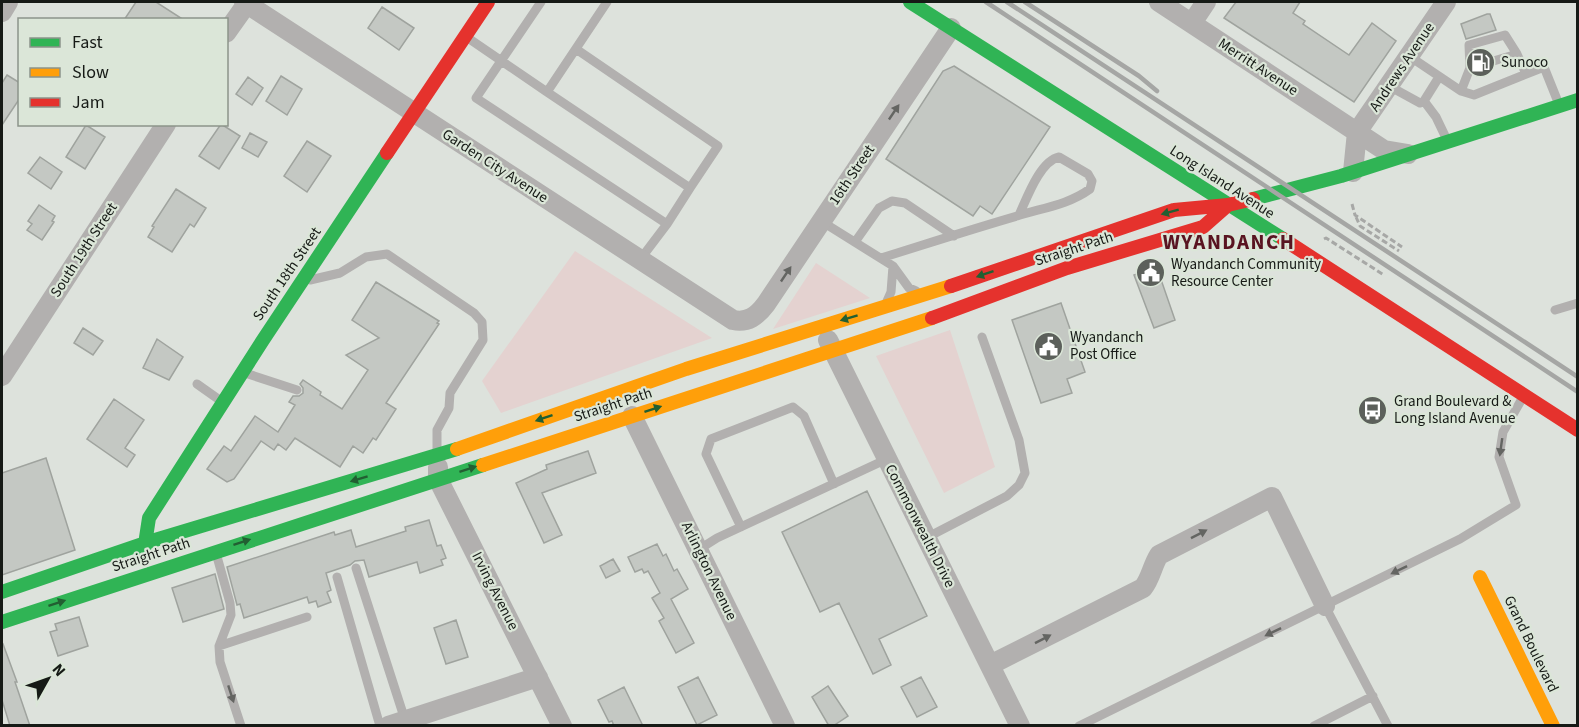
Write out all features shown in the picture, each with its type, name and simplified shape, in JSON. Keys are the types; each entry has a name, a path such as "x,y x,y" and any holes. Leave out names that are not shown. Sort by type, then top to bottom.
{"main road":[{"name":"South 18th Street","path":"140,576 149,518 242,372 488,2"},
{"name":"Long Island Avenue","path":"910,2 1578,430"},
{"name":"Straight Path","path":"2,592 145,543 438,455 686,369 925,295 1174,210 1228,205 1353,172 1578,100"},
{"name":"Straight Path","path":"2,622 917,323 1067,268 1203,227 1228,205"},
{"name":"Grand Boulevard","path":"1480,578 1553,726"}],"street":[{"path":"2,12 8,2"},
{"path":"228,30 246,2"},
{"name":"Garden City Avenue","path":"246,2 733,321 750,319"},
{"name":"Merritt Avenue","path":"1159,2 1384,150 1408,154"},
{"path":"1192,23 1206,2"},
{"name":"Andrews Avenue","path":"1358,132 1446,2"},
{"name":"16th Street","path":"750,319 766,304 951,28"},
{"name":"South 19th Street","path":"2,376 165,126"},
{"path":"1353,172 1358,132"},
{"name":"Commonwealth Drive","path":"821,327 1020,726"},
{"name":"Arlington Avenue","path":"632,416 785,726"},
{"name":"Irving Avenue","path":"438,455 438,479 562,726"},
{"path":"990,665 1143,588 1149,580 1154,562 1159,555 1272,497 1325,606"},
{"path":"397,723 538,677"}],"lane":[{"path":"541,2 476,98 667,224"},
{"path":"547,92 607,2"},
{"path":"1461,91 1470,68 1469,45 1505,35 1526,74"},
{"path":"465,36 690,188"},
{"path":"576,49 718,146 667,224 639,261"},
{"path":"1470,68 1517,54"},
{"path":"1409,57 1461,91 1474,95 1544,67 1560,105"},
{"path":"1389,86 1420,103 1424,101 1439,77"},
{"path":"1424,101 1436,117 1447,141"},
{"path":"881,258 1019,215 1063,204 1090,189 1092,181 1088,174 1059,157 1052,158 1039,175 1019,215"},
{"path":"855,242 879,208 892,201 905,203 954,236"},
{"path":"821,221 893,266 909,288 925,295"},
{"path":"302,282 340,273 366,257 387,254 474,313 482,322 483,340 450,393 449,408 437,430 438,455"},
{"path":"884,308 891,292 893,266"},
{"path":"1555,310 1578,303"},
{"path":"926,538 1007,496 1018,485 1025,472 1019,440 982,338"},
{"path":"242,372 297,390"},
{"path":"197,384 223,402"},
{"path":"1079,726 1460,539 1516,505 1499,457 1503,432 1524,395"},
{"path":"741,527 706,454 711,439 792,407 804,416 834,484"},
{"path":"698,549 887,459"},
{"path":"215,551 230,603 231,615 219,646 220,662 241,726"},
{"path":"356,568 397,723"},
{"path":"337,577 380,726"},
{"path":"1325,606 1388,726"},
{"path":"219,646 307,617"},
{"path":"1314,726 1373,696"}],"path":[{"path":"1352,204 1360,226 1399,251"},
{"path":"1355,215 1402,247"},
{"path":"1322,242 1326,238 1384,275"}],"shaded area":[{"path":"575,251 712,338 501,413 482,381"},
{"path":"816,263 870,298 773,329"},
{"path":"950,330 995,467 944,493 876,356"}],"building":[{"path":"136,2 156,2 181,18 125,18"},
{"path":"1236,2 1300,2 1293,13 1305,21 1303,24 1349,55 1372,23 1396,41 1354,102 1224,18"},
{"path":"382,7 414,28 399,50 368,28"},
{"path":"1490,14 1496,30 1466,39 1461,24"},
{"path":"954,66 1050,127 992,214 980,206 973,216 886,159 943,71"},
{"path":"7,75 18,82 18,101 2,125 2,83"},
{"path":"281,76 302,89 287,115 266,101"},
{"path":"248,77 263,88 252,105 236,94"},
{"path":"85,126 105,137 85,169 66,157"},
{"path":"220,126 224,126 240,136 219,169 199,156"},
{"path":"250,133 267,142 258,157 242,148"},
{"path":"307,141 331,156 307,192 284,176"},
{"path":"40,157 62,172 51,189 28,173"},
{"path":"176,189 206,208 194,227 190,224 172,252 148,237 154,227 152,226"},
{"path":"39,205 55,216 52,221 54,222 42,240 27,230 32,224 28,221"},
{"path":"1157,268 1175,320 1154,328 1134,275"},
{"path":"376,282 439,321 437,323 439,324 386,403 396,409 376,440 373,438 363,453 353,446 340,467 295,438 286,450 278,444 274,450 261,441 234,479 227,482 207,469 224,446 231,451 255,416 278,432 295,405 289,402 293,396 303,393 300,384 303,380 321,392 320,395 342,409 368,370 346,355 379,338 352,320"},
{"name":"Wyandanch Post Office","path":"1061,303 1085,372 1067,379 1072,393 1041,403 1012,320"},
{"path":"83,328 103,341 93,355 74,343"},
{"path":"157,339 183,357 169,380 143,368"},
{"path":"114,399 144,420 125,448 135,455 127,467 87,439"},
{"path":"588,451 596,473 542,493 562,535 544,543 516,483 547,469 546,465"},
{"path":"46,458 75,550 2,575 2,473"},
{"path":"867,491 927,616 879,639 891,665 873,674 839,603 820,612 782,532"},
{"path":"429,520 437,546 441,545 446,558 441,560 443,565 420,573 417,562 369,577 364,560 355,561 326,573 331,590 327,592 331,602 318,607 316,601 309,603 307,597 244,618 240,604 237,605 227,567 334,532 335,535 351,530 356,547 406,531 405,527"},
{"path":"657,544 663,556 666,554 674,571 677,569 688,589 671,599 694,643 676,653 659,621 664,618 652,598 660,593 648,571 644,573 642,569 635,572 628,557"},
{"path":"613,559 620,571 606,578 600,566"},
{"path":"215,574 224,609 183,622 172,588"},
{"path":"79,617 88,646 58,656 50,632 57,630 55,624"},
{"path":"456,620 468,657 446,664 434,628"},
{"path":"3,644 30,726 10,726 2,700"},
{"path":"698,677 717,715 697,725 678,687"},
{"path":"921,677 937,707 917,717 901,687"},
{"path":"828,686 848,716 833,726 829,726 812,697"},
{"path":"624,687 643,726 614,726 612,721 609,722 598,700"}],"railway":[{"path":"986,2 1578,392"},
{"path":"1007,2 1578,377"},
{"path":"1025,2 1139,76 1157,91"}],"traffic: fast":[{"path":"910,2 1283,239"},
{"path":"1253,199 1341,176 1578,100"},
{"path":"143,557 149,518 387,153"},
{"path":"2,592 145,543 457,449"},
{"path":"2,622 483,465"}],"traffic: slow":[{"path":"457,449 686,369 951,286"},
{"path":"483,465 932,318"},
{"path":"1480,577 1553,726"}],"traffic: jam":[{"path":"387,153 488,2"},
{"path":"951,286 1174,210 1228,205 1253,199"},
{"path":"932,318 1067,268 1203,227 1228,205"},
{"path":"1283,239 1578,430"}],"place":[{"name":"Sunoco","path":"1480,62"},
{"name":"Wyandanch Community Resource Center","path":"1150,273"},
{"name":"Wyandanch Post Office","path":"1049,346"},
{"name":"Grand Boulevard & Long Island Avenue","path":"1373,410"}],"district":[{"name":"WYANDANCH","path":"1229,242"}]}
